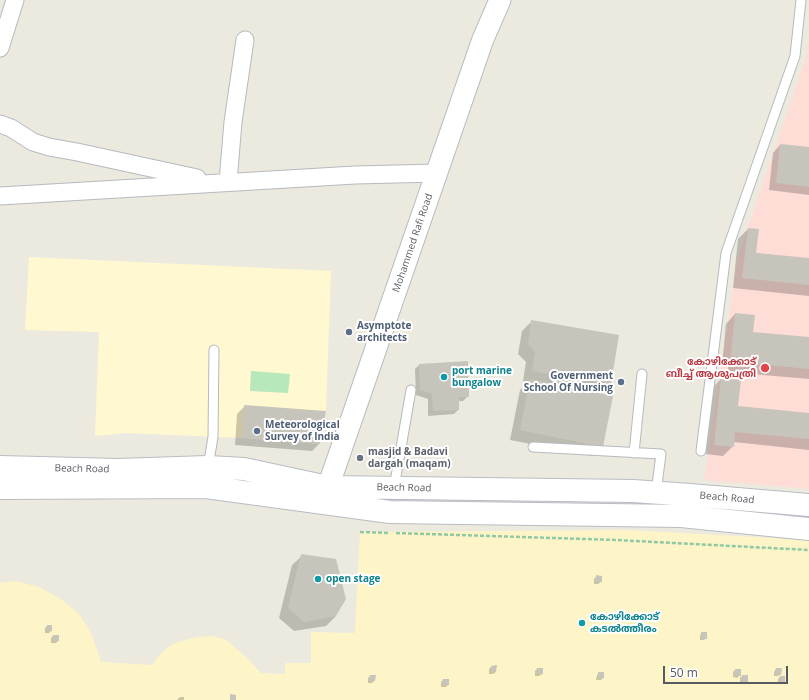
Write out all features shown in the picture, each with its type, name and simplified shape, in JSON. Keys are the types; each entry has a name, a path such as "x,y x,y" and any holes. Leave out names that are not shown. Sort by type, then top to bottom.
{"main road":[{"name":"Beach Road","path":"0,467 118,470 208,467 244,469 328,487 656,493 809,505"},
{"name":"Beach Road","path":"0,488 206,487 390,512 682,516 809,529"}],"street":[{"path":"0,48 15,0"},
{"name":"Mohammed Rafi Road","path":"328,487 483,39 500,0"},
{"path":"222,182 246,40"},
{"path":"0,124 10,128 33,142 49,147 222,182"},
{"path":"0,196 355,175 437,173"}],"lane":[{"path":"701,451 726,253 795,56 801,0"},
{"path":"208,467 213,437 214,350"},
{"path":"634,453 642,374"},
{"path":"394,488 411,390"},
{"path":"533,447 661,454 656,493"}],"path":[{"path":"360,532 616,540 809,550"}],"shaded area":[{"name":"കോഴിക്കോട് ബീച്ച് ആശുപത്രി","path":"809,38 809,489 704,480 738,256 807,55"},
{"path":"29,257 331,271 326,411 320,444 242,438 125,433 95,436 99,332 25,330"}],"green space":[{"path":"251,371 290,374 288,393 250,391"}],"sand":[{"name":"കോഴിക്കോട് കടൽത്തീരം","path":"627,530 809,540 809,700 0,700 0,583 15,581 39,587 61,599 79,614 92,635 101,662 152,665 163,651 175,643 197,637 211,636 225,639 245,656 261,673 285,674 285,663 311,663 311,632 355,633 360,532"}],"building":[{"path":"780,144 809,147 809,187 776,183"},
{"path":"748,228 759,229 756,253 809,258 809,285 742,278"},
{"path":"735,313 755,315 753,332 809,337 809,369 737,362 738,357 731,356"},
{"path":"531,320 619,335 611,384 532,371 535,352 528,344"},
{"name":"port marine bungalow","path":"468,361 469,397 459,397 459,410 433,411 432,394 420,390 419,364"},
{"path":"721,378 741,380 738,406 809,413 809,439 735,432 734,447 714,445"},
{"path":"530,379 613,396 603,447 520,430"},
{"path":"244,405 326,411 320,444 242,438"},
{"name":"open stage","path":"301,554 336,559 346,599 336,616 304,622 288,608"},
{"path":"596,575 602,576 602,582 595,582"},
{"path":"47,625 52,625 52,631 46,631"},
{"path":"701,632 707,632 707,639 701,639"},
{"path":"53,635 59,635 59,641 53,641"},
{"path":"497,665 496,672 491,672 491,666"},
{"path":"537,668 543,668 543,674 537,674"},
{"path":"776,668 782,668 781,675 775,675"},
{"path":"735,669 741,669 741,676 735,676"},
{"path":"598,672 604,672 604,678 598,678"},
{"path":"370,675 376,675 375,681 369,681"},
{"path":"742,675 748,675 748,682 741,682"},
{"path":"780,676 785,676 785,682 779,682"},
{"path":"443,679 449,679 449,685 443,685"},
{"path":"230,694 236,695 236,700 230,700"}],"place":[{"name":"Asymptote architects","path":"349,332"},
{"name":"കോഴിക്കോട് ബീച്ച് ആശുപത്രി","path":"765,368"},
{"name":"port marine bungalow","path":"444,377"},
{"name":"Government School Of Nursing","path":"621,382"},
{"name":"Meteorological Survey of India","path":"257,431"},
{"name":"masjid & Badavi dargah (maqam)","path":"360,458"},
{"name":"open stage","path":"318,579"},
{"name":"കോഴിക്കോട് കടൽത്തീരം","path":"582,623"}]}
